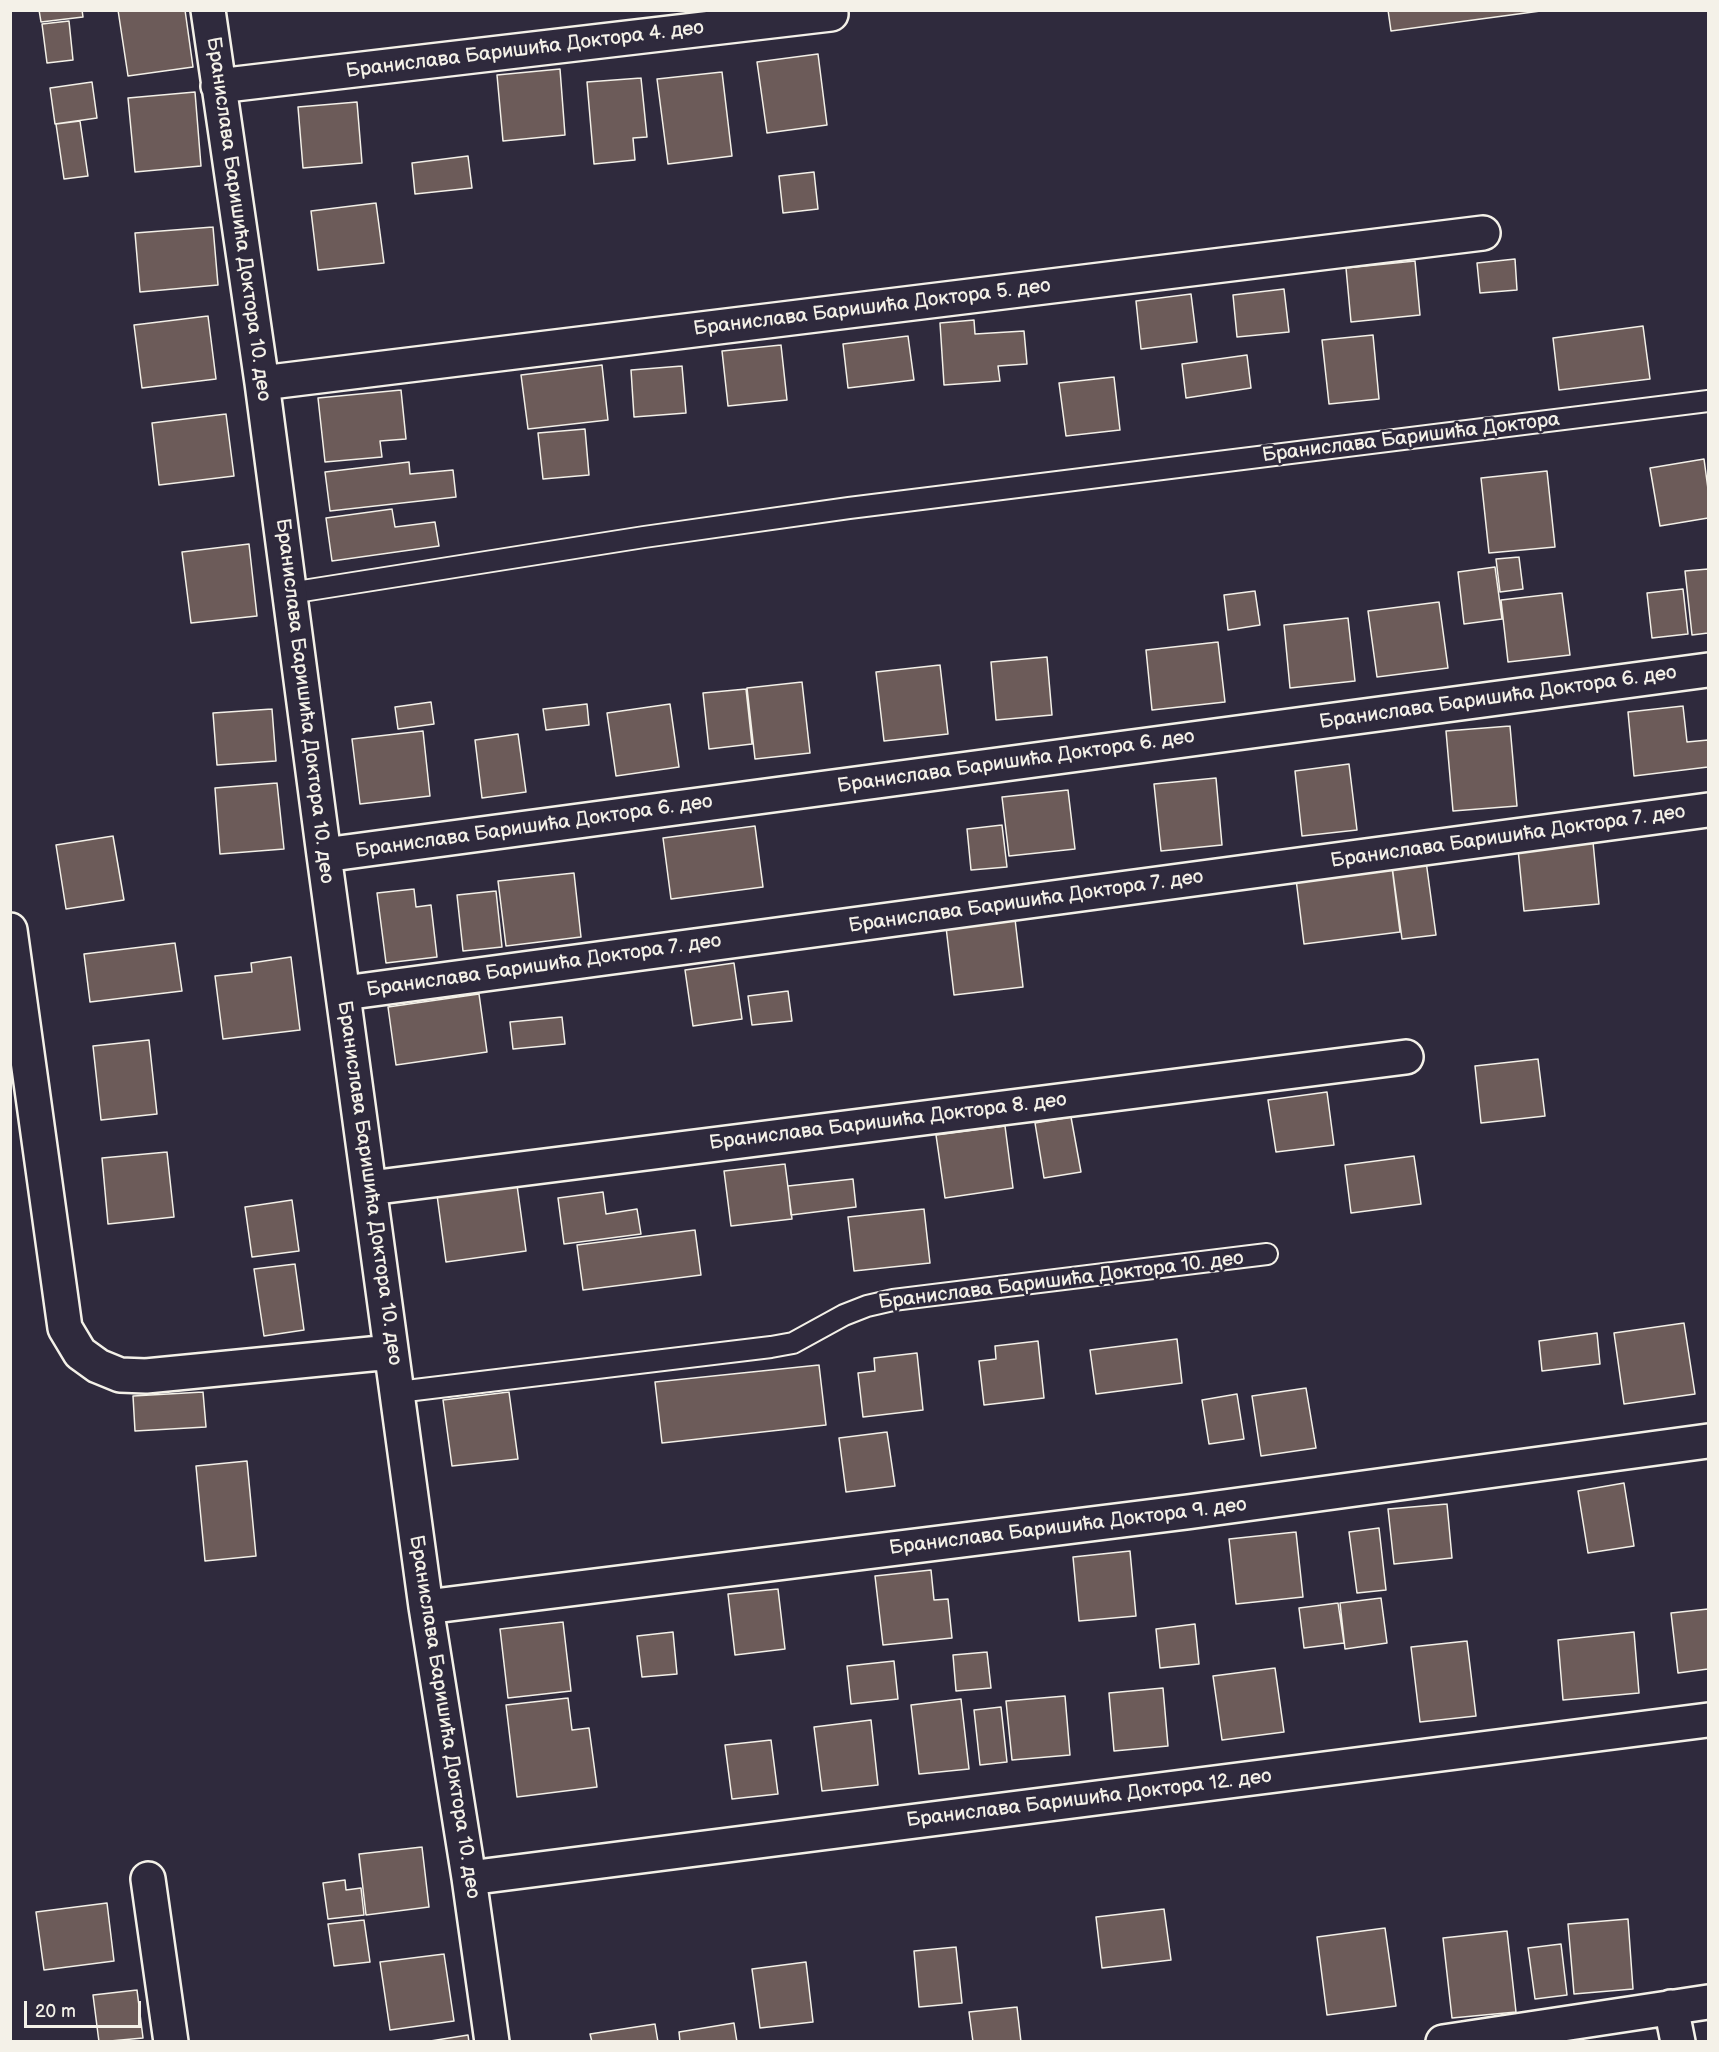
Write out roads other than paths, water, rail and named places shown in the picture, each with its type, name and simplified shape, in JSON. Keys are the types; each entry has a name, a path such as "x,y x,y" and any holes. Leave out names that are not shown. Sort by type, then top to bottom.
{"street":[{"name":"Бранислава Баришића Доктора 10. део","path":"208,10 262,383 426,1608 469,1878 492,2042"},
{"name":"Бранислава Баришића Доктора 4. део","path":"218,86 831,14"},
{"name":"Бранислава Баришића Доктора 5. део","path":"262,383 1483,233"},
{"name":"Бранислава Баришића Доктора 6. део","path":"324,855 1708,670"},
{"name":"Бранислава Баришића Доктора 7. део","path":"344,993 1708,810"},
{"path":"10,930 65,1328 80,1353 98,1366 120,1375 146,1376 391,1352"},
{"name":"Бранислава Баришића Доктора 8. део","path":"370,1188 1406,1057"},
{"name":"Бранислава Баришића Доктора 9. део","path":"426,1608 1198,1510 1708,1441"},
{"name":"Бранислава Баришића Доктора 12. део","path":"469,1878 1708,1720"},
{"path":"147,1879 171,2042"},
{"path":"1456,2041 1708,2002"},
{"path":"1671,2007 1677,2042"}],"lane":[{"name":"Бранислава Баришића Доктора","path":"290,593 849,508 1708,401"},
{"name":"Бранислава Баришића Доктора 10. део","path":"398,1392 771,1347 793,1343 844,1315 867,1306 893,1300 1267,1254"}]}
